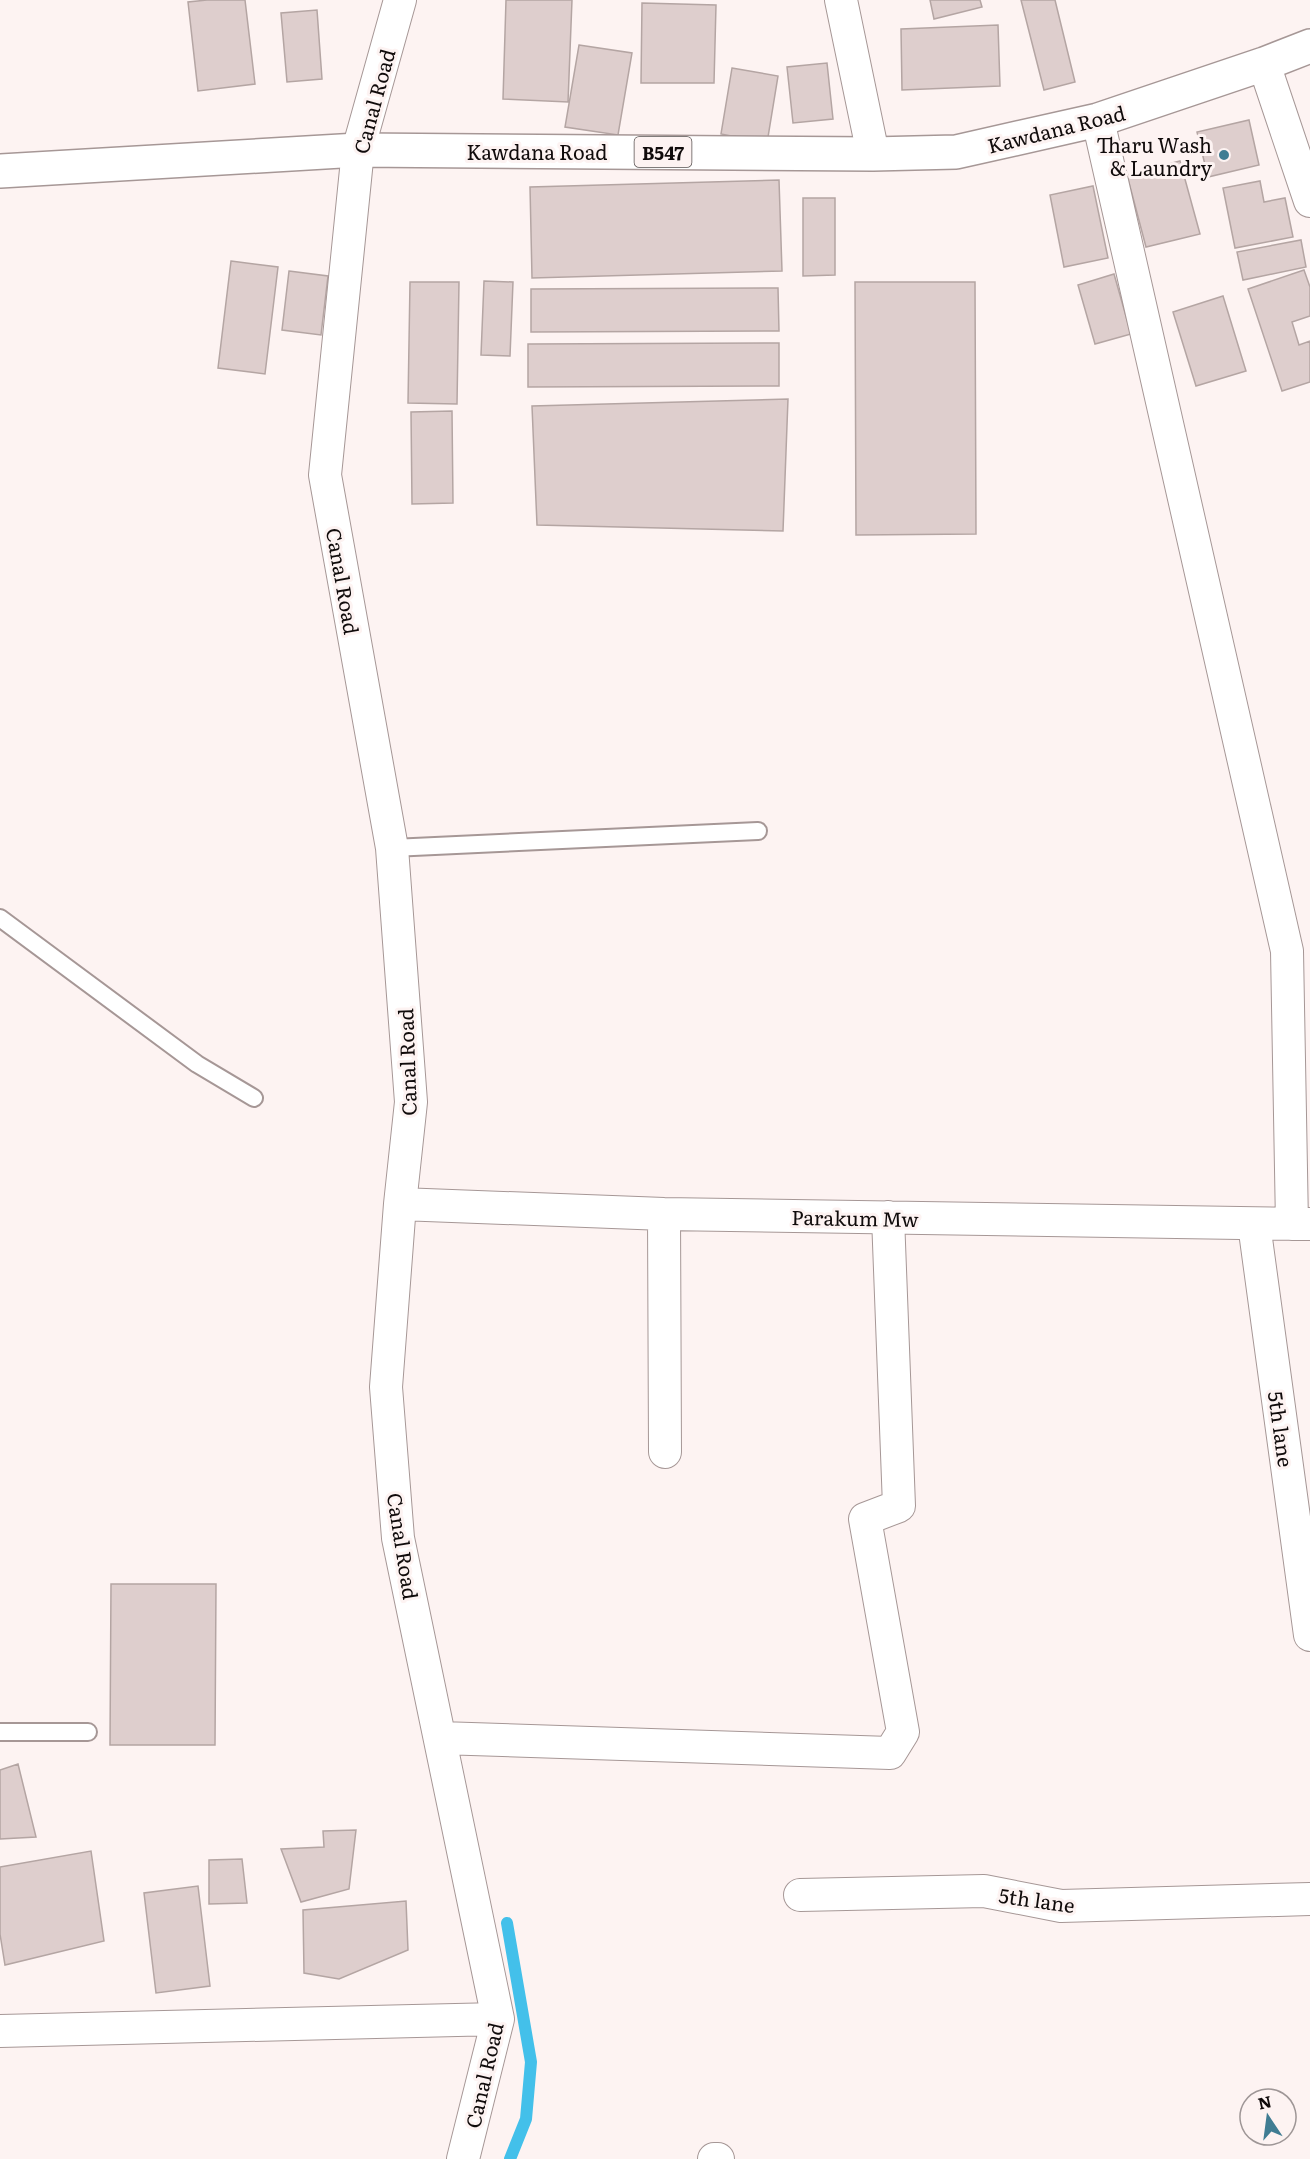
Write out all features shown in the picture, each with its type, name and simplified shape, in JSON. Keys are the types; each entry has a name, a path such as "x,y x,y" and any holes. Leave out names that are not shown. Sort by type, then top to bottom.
{"main road":[{"name":"Kawdana Road","path":"0,171 358,150 956,153 1098,120 1264,64 1310,46"}],"street":[{"name":"Canal Road","path":"400,0 358,150 325,475 392,848 411,1102 400,1204 386,1387 398,1538 498,2019 463,2159"},
{"path":"841,0 873,154"},
{"path":"1264,64 1310,201"},
{"path":"1098,120 1287,951 1301,1224"},
{"name":"Parakum Mw","path":"400,1204 664,1214 1301,1224"},
{"path":"664,1214 665,1452"},
{"path":"440,1738 890,1753 903,1732 865,1520 899,1506 888,1217"},
{"name":"5th lane","path":"1254,1224 1310,1635"},
{"name":"5th lane","path":"800,1895 984,1891 1061,1906 1310,1899"},
{"path":"0,2031 498,2019"}],"lane":[{"path":"392,848 758,831"},
{"path":"0,918 197,1064 254,1098"},
{"path":"0,1732 87,1732"}],"building":[{"path":"245,0 255,84 198,91 188,2"},
{"path":"506,0 572,0 568,102 503,99"},
{"path":"930,0 980,0 982,7 934,19"},
{"path":"1021,0 1055,0 1075,82 1044,90"},
{"path":"642,3 716,5 714,83 641,83"},
{"path":"317,10 322,79 287,82 281,13"},
{"path":"998,25 1000,86 902,90 901,29"},
{"path":"579,45 632,53 618,135 565,127"},
{"path":"827,63 833,119 793,123 787,67"},
{"path":"732,68 778,76 767,143 721,134"},
{"path":"1249,120 1259,165 1208,177 1197,132"},
{"path":"1180,161 1200,234 1146,247 1127,175"},
{"path":"779,180 782,271 532,278 530,187"},
{"path":"1260,181 1264,202 1285,198 1293,237 1235,248 1223,188"},
{"path":"1093,186 1108,258 1064,267 1050,195"},
{"path":"803,198 835,198 835,275 803,276"},
{"path":"1301,240 1306,267 1243,280 1237,252"},
{"path":"231,261 278,267 265,374 218,368"},
{"path":"1304,270 1310,287 1310,316 1292,322 1299,345 1310,341 1310,382 1282,391 1248,289"},
{"path":"289,271 328,276 321,335 282,330"},
{"path":"1114,274 1131,334 1095,344 1078,285"},
{"path":"484,281 513,282 510,356 481,355"},
{"path":"410,282 459,282 457,404 408,403"},
{"path":"855,282 975,282 976,534 856,535"},
{"path":"778,288 779,331 531,332 531,289"},
{"path":"1223,296 1246,371 1196,386 1173,312"},
{"path":"779,343 779,386 528,387 528,344"},
{"path":"788,399 783,531 537,525 532,406"},
{"path":"452,411 453,503 412,504 411,412"},
{"path":"111,1584 216,1584 215,1745 110,1745"},
{"path":"18,1764 36,1837 0,1839 0,1770"},
{"path":"356,1830 349,1889 301,1902 281,1849 324,1847 323,1831"},
{"path":"91,1851 104,1941 5,1965 0,1934 0,1867"},
{"path":"242,1859 247,1903 209,1904 209,1860"},
{"path":"198,1886 210,1986 156,1993 144,1893"},
{"path":"406,1901 408,1950 339,1979 304,1973 303,1910"}],"waterway":[{"path":"507,1923 531,2062 526,2119 510,2159"}],"place":[{"name":"Tharu Wash & Laundry","path":"1224,155"}]}
